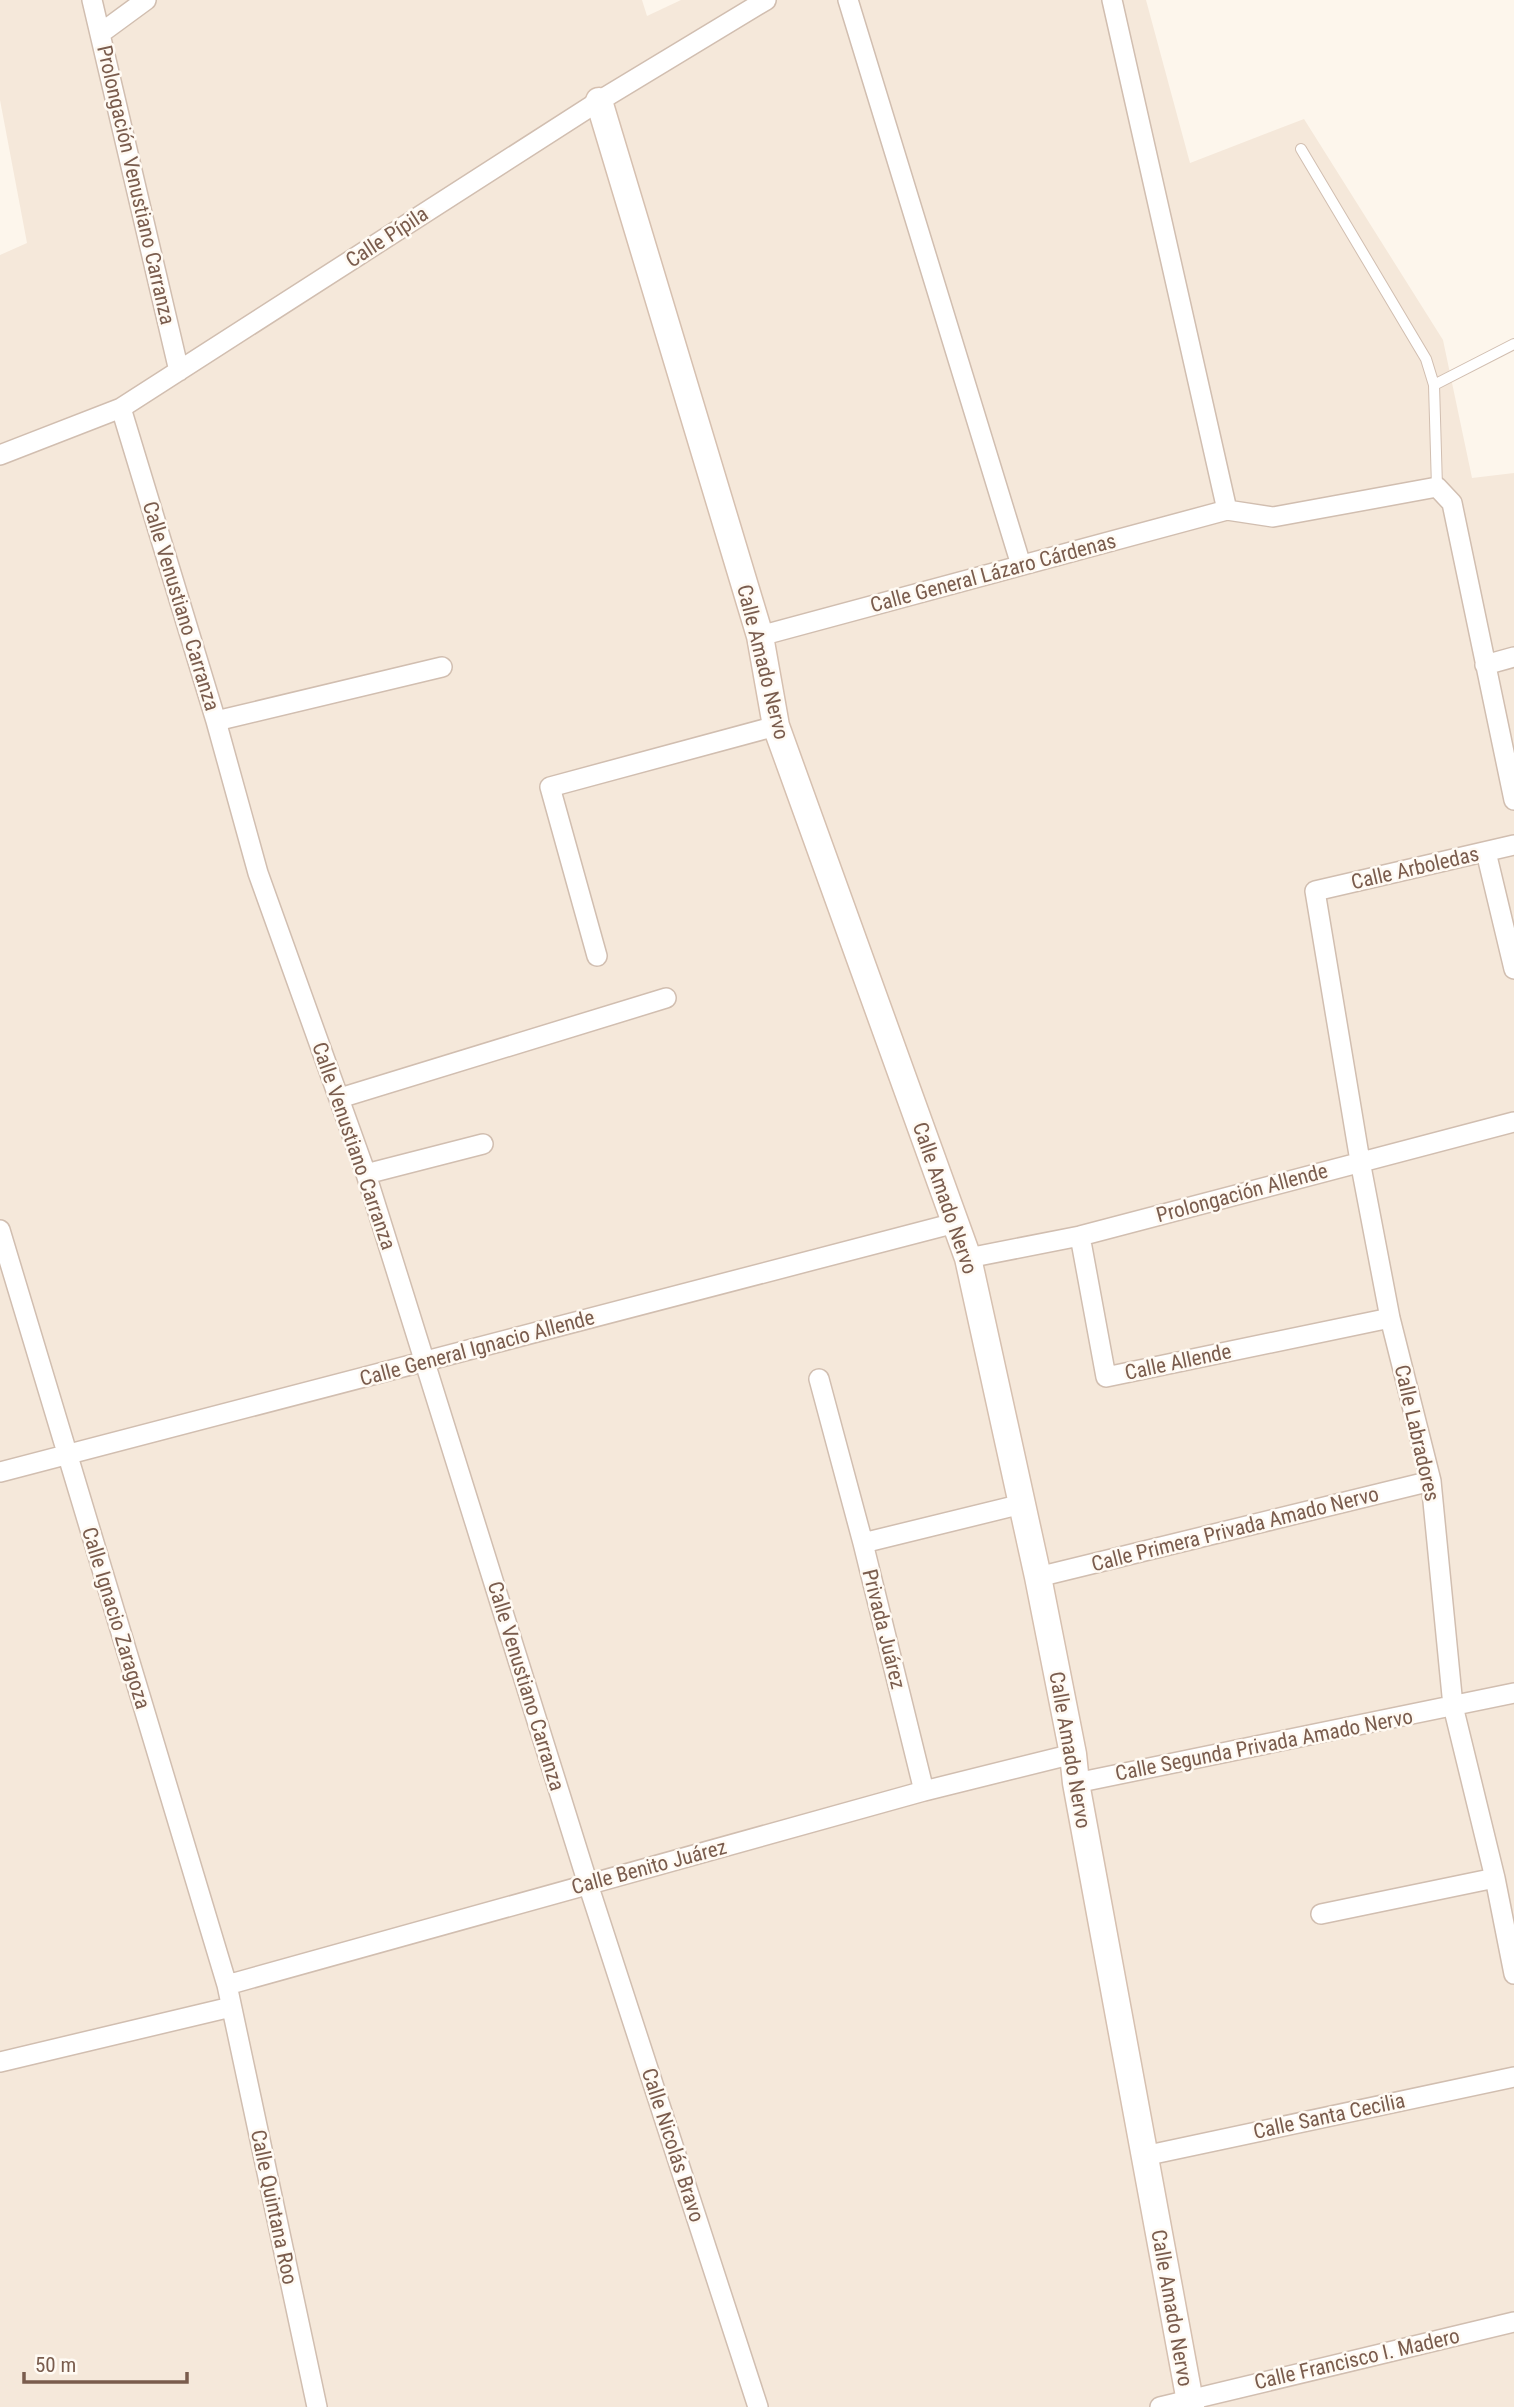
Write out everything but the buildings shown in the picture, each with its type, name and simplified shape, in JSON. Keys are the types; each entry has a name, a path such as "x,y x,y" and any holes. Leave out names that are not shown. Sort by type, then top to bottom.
{"street":[{"name":"Prolongación Venustiano Carranza","path":"92,0 178,371"},
{"path":"101,33 146,0"},
{"name":"Calle Pípila","path":"0,455 121,408 599,101 766,0"},
{"path":"848,0 1021,565"},
{"path":"1112,0 1227,510 1273,517 1437,487 1452,503 1514,800"},
{"name":"Calle Amado Nervo","path":"599,101 760,636 776,726 968,1258 1038,1577 1073,1754 1076,1783 1190,2403"},
{"name":"Calle Venustiano Carranza","path":"121,408 216,721 258,873 366,1174 588,1884"},
{"name":"Calle General Lázaro Cárdenas","path":"760,636 1227,510"},
{"path":"1485,665 1514,657"},
{"path":"216,721 442,667"},
{"path":"597,956 550,787 776,726"},
{"name":"Calle Arboledas","path":"1315,891 1514,845"},
{"path":"1486,852 1514,970"},
{"name":"Calle Labradores","path":"1315,891 1360,1161 1390,1318 1431,1481 1453,1706 1496,1878 1514,1974"},
{"path":"340,1098 666,999"},
{"name":"Prolongación Allende","path":"968,1258 1080,1236 1514,1122"},
{"path":"366,1174 483,1144"},
{"name":"Calle General Ignacio Allende","path":"0,1472 955,1223"},
{"name":"Calle Ignacio Zaragoza","path":"0,1230 227,1985 231,2007"},
{"name":"Calle Allende","path":"1080,1236 1106,1377 1390,1318"},
{"path":"819,1380 863,1543"},
{"name":"Calle Primera Privada Amado Nervo","path":"1038,1577 1431,1481"},
{"name":"Privada Juárez","path":"924,1791 863,1543 1022,1504"},
{"name":"Calle Segunda Privada Amado Nervo","path":"1076,1783 1514,1693"},
{"name":"Calle Benito Juárez","path":"227,1985 924,1791 1073,1754"},
{"path":"1321,1914 1496,1878"},
{"name":"Calle Nicolás Bravo","path":"588,1884 758,2407"},
{"path":"0,2062 231,2007"},
{"name":"Calle Quintana Roo","path":"231,2007 317,2407"},
{"name":"Calle Santa Cecilia","path":"1144,2156 1514,2077"},
{"name":"Calle Francisco I. Madero","path":"1160,2407 1190,2403 1514,2322"}],"lane":[{"path":"1301,149 1426,359 1434,385 1437,487"},
{"path":"1434,385 1514,344"}],"shaded area":[{"path":"0,0 642,0 647,16 681,0 1146,0 1190,163 1304,119 1443,340 1472,478 1514,473 1514,2407 0,2407 0,255 27,243 0,100"}]}
